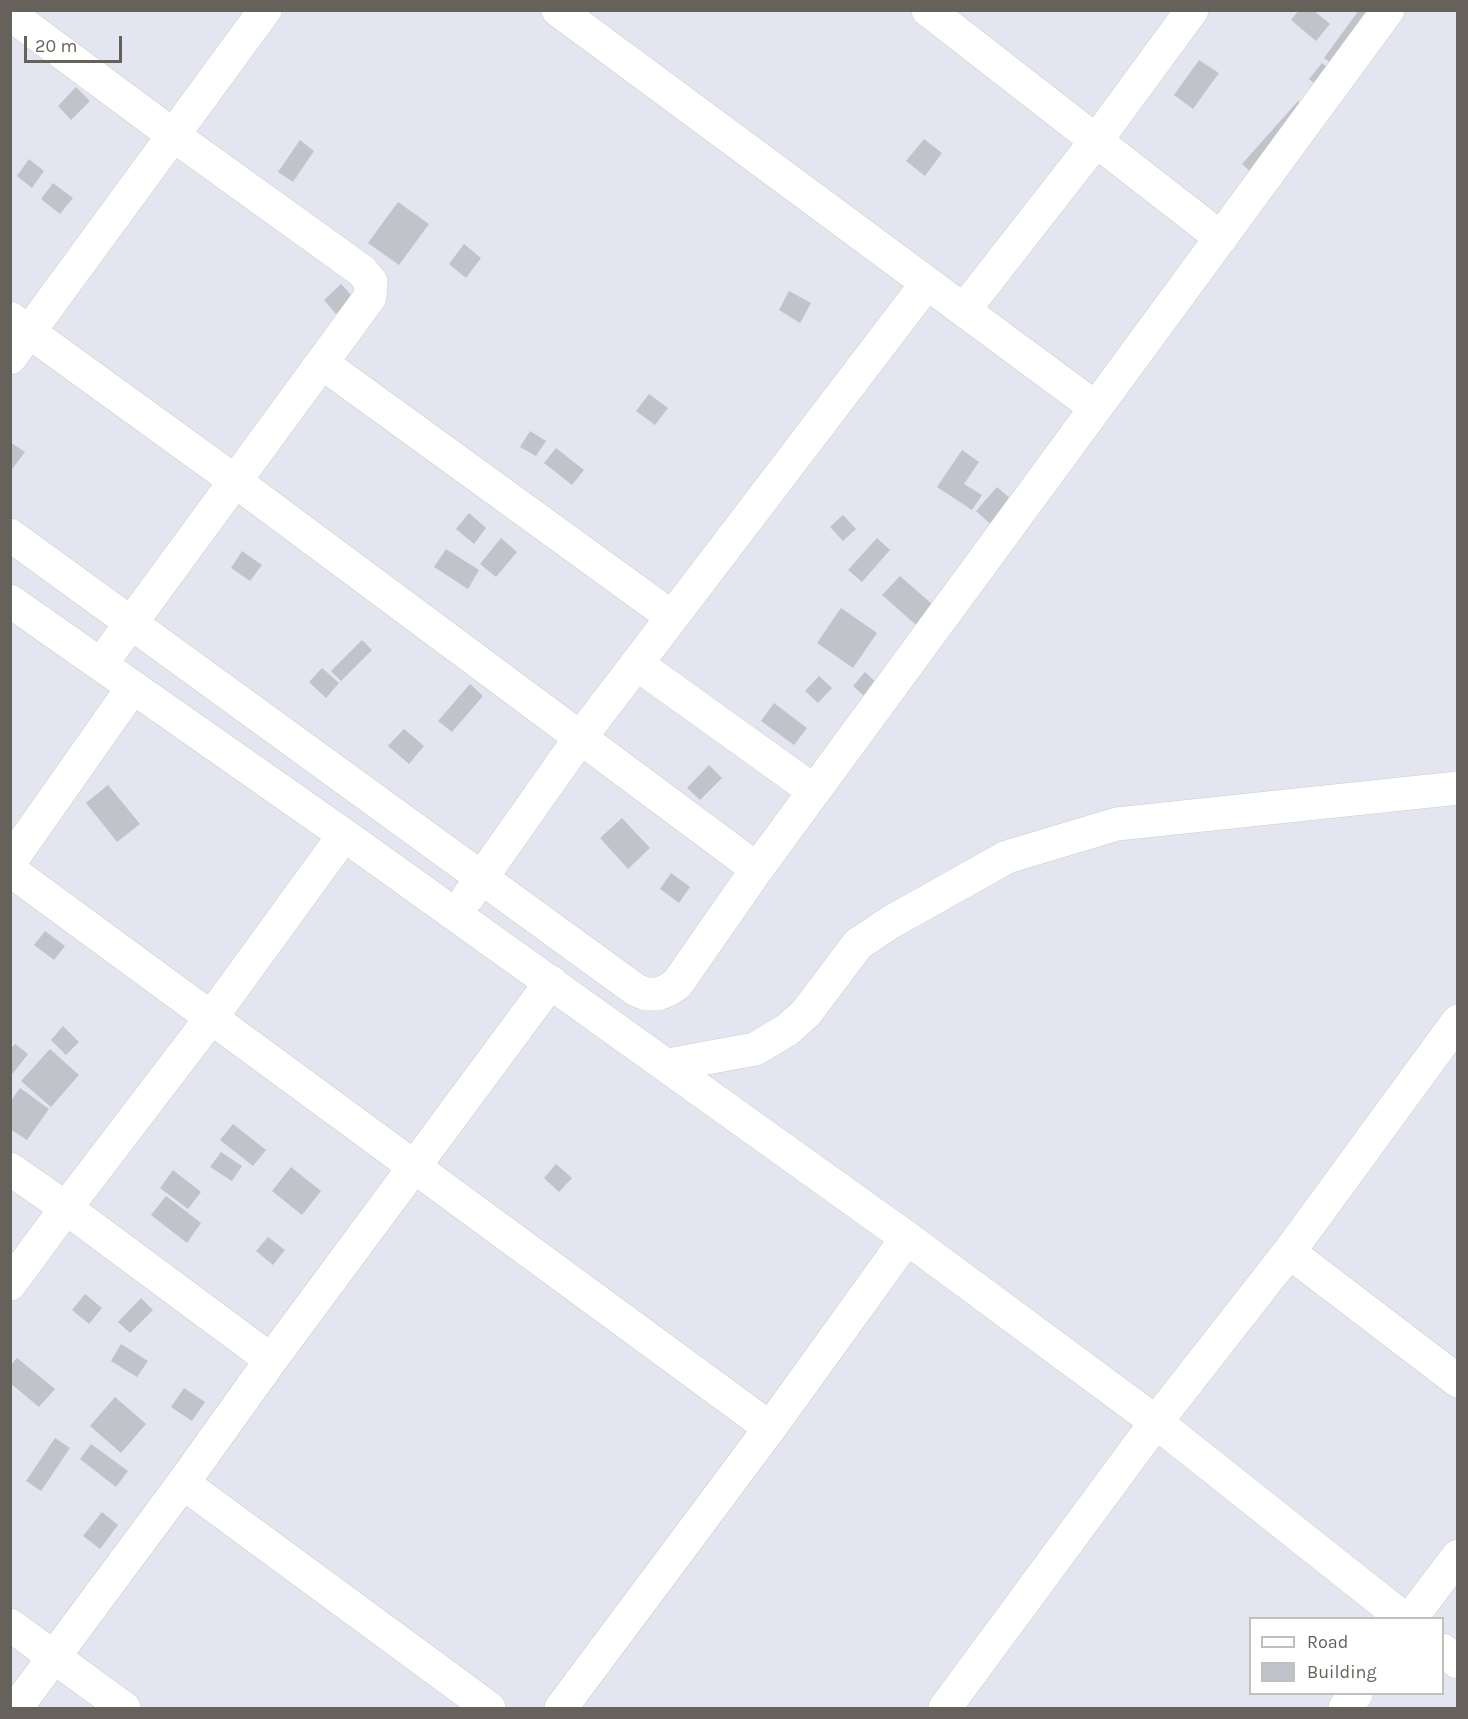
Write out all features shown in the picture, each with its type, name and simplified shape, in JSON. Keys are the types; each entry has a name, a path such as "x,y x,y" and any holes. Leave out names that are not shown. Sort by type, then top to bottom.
{"street":[{"path":"265,10 173,135 17,336 235,481 757,868"},
{"path":"928,10 1221,238"},
{"path":"964,310 1096,141 1192,10"},
{"path":"10,536 636,990 646,994 658,994 677,984 757,868 1388,10"},
{"path":"10,14 362,271 371,282 370,297 101,664"},
{"path":"571,14 1096,408"},
{"path":"456,915 580,738 927,283"},
{"path":"322,363 672,617"},
{"path":"10,601 668,1065 907,1238 1156,1422 1402,1617"},
{"path":"637,664 814,791"},
{"path":"10,862 133,687"},
{"path":"668,1065 755,1048 787,1030 806,1013 858,944 891,922 1007,857 1117,824 1455,783"},
{"path":"10,1284 211,1018 344,835"},
{"path":"10,870 770,1428"},
{"path":"15,1708 183,1484 271,1360 551,982"},
{"path":"945,1708 1156,1422 1289,1252 1458,1021"},
{"path":"10,1169 271,1360"},
{"path":"561,1708 770,1428 907,1238"},
{"path":"1289,1252 1458,1381"},
{"path":"183,1484 489,1708"},
{"path":"1412,1617 1458,1556"},
{"path":"10,1625 124,1708"},
{"path":"1444,1651 1458,1662"},
{"path":"1345,1708 1355,1695"}],"building":[{"path":"1299,10 1313,10 1330,24 1316,41 1291,20"},
{"path":"1359,10 1365,10 1380,22 1343,72 1324,58"},
{"path":"1199,60 1219,73 1193,109 1174,95"},
{"path":"1322,63 1335,73 1321,89 1309,79"},
{"path":"76,87 90,101 71,120 58,106"},
{"path":"1298,101 1316,116 1259,179 1242,164"},
{"path":"924,139 942,153 925,176 906,161"},
{"path":"300,140 314,151 293,182 278,172"},
{"path":"29,159 44,171 32,188 17,176"},
{"path":"53,183 73,198 60,214 41,199"},
{"path":"398,202 429,224 399,265 368,243"},
{"path":"464,244 481,258 466,278 449,264"},
{"path":"341,284 354,298 336,314 324,300"},
{"path":"789,291 811,303 800,323 779,310"},
{"path":"649,394 668,408 655,425 636,411"},
{"path":"530,431 546,441 536,456 520,447"},
{"path":"10,442 25,452 10,472"},
{"path":"556,448 584,470 572,485 544,463"},
{"path":"962,450 979,462 964,484 982,495 972,510 937,487"},
{"path":"997,487 1019,506 997,530 976,511"},
{"path":"469,513 486,528 474,544 456,529"},
{"path":"843,515 856,529 843,541 830,527"},
{"path":"501,538 517,552 496,577 480,564"},
{"path":"877,538 890,550 862,582 848,570"},
{"path":"446,549 479,570 468,589 434,567"},
{"path":"242,551 262,565 250,581 231,568"},
{"path":"900,576 941,612 924,632 882,595"},
{"path":"841,608 877,633 853,668 817,643"},
{"path":"362,640 372,650 341,681 331,671"},
{"path":"322,668 339,683 326,698 309,682"},
{"path":"865,672 886,692 874,705 853,686"},
{"path":"819,676 832,688 818,703 805,691"},
{"path":"470,684 483,696 452,732 438,721"},
{"path":"774,703 807,728 794,745 761,721"},
{"path":"404,729 424,746 409,764 388,746"},
{"path":"709,765 722,778 700,800 687,788"},
{"path":"108,785 140,824 117,842 86,803"},
{"path":"622,818 650,848 628,869 600,838"},
{"path":"671,873 690,887 679,903 660,889"},
{"path":"45,931 65,946 54,960 34,945"},
{"path":"63,1026 79,1042 66,1055 51,1040"},
{"path":"15,1044 28,1054 10,1077 10,1049"},
{"path":"50,1049 79,1075 51,1107 21,1081"},
{"path":"20,1088 49,1109 27,1140 10,1129 10,1102"},
{"path":"233,1124 266,1150 253,1166 220,1140"},
{"path":"221,1152 242,1166 232,1181 210,1167"},
{"path":"556,1164 572,1178 559,1192 544,1178"},
{"path":"291,1167 321,1191 302,1215 272,1191"},
{"path":"173,1170 201,1192 188,1209 160,1188"},
{"path":"166,1196 201,1223 187,1243 151,1215"},
{"path":"268,1237 285,1250 273,1265 256,1251"},
{"path":"85,1294 102,1308 89,1324 72,1310"},
{"path":"141,1298 153,1310 130,1333 118,1322"},
{"path":"121,1344 148,1361 137,1377 111,1361"},
{"path":"17,1358 55,1389 39,1407 10,1383 10,1366"},
{"path":"184,1388 205,1402 192,1421 171,1407"},
{"path":"115,1397 146,1424 121,1453 90,1426"},
{"path":"55,1438 70,1448 41,1491 26,1481"},
{"path":"91,1444 128,1471 116,1487 80,1459"},
{"path":"102,1512 118,1525 100,1549 83,1536"}]}
